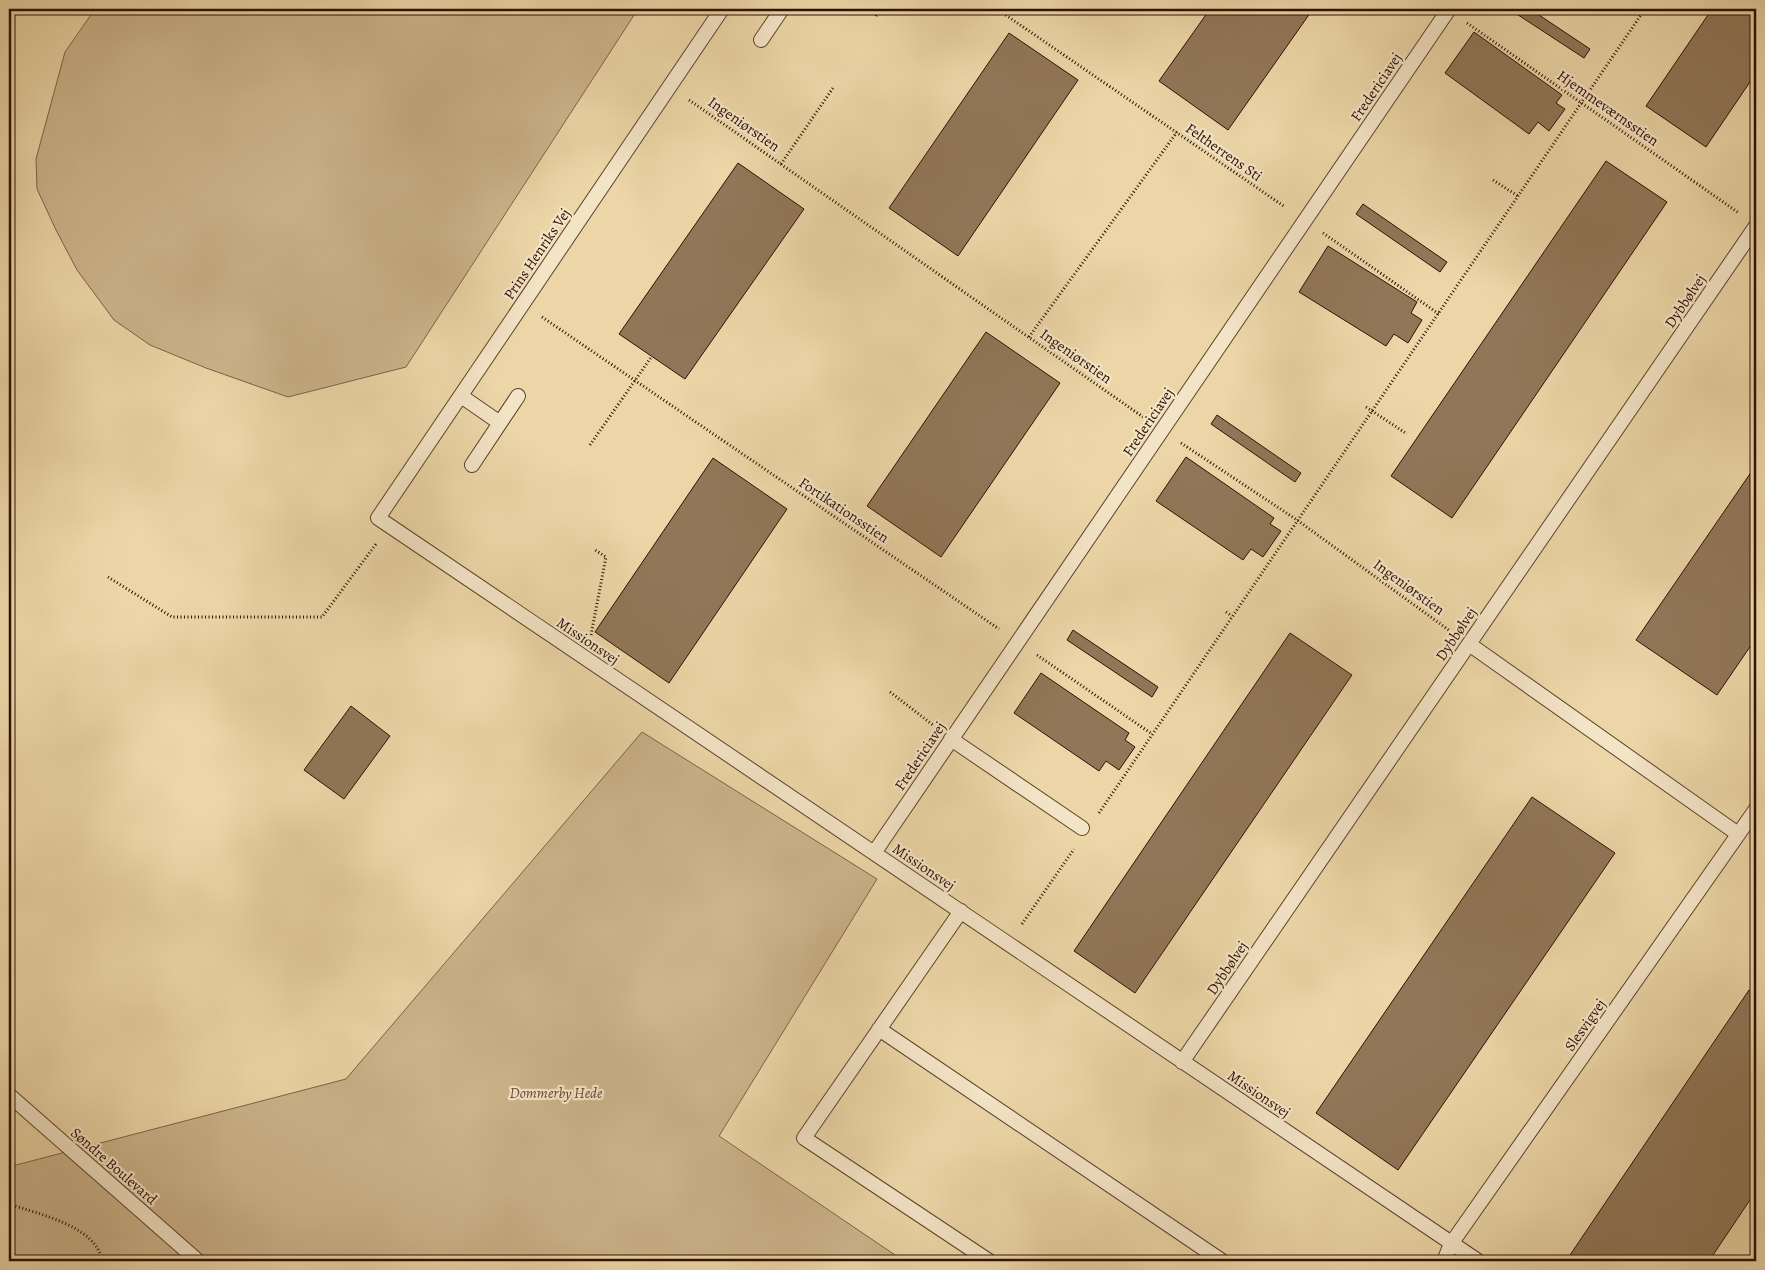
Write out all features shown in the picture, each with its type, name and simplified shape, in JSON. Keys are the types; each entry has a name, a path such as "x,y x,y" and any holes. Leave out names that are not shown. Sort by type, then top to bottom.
{"lane":[{"name":"Prins Henriks Vej","path":"384,522 461,396 722,9"},
{"path":"761,40 782,9"},
{"name":"Fredericiavej","path":"874,853 1449,10"},
{"name":"Dybbølvej","path":"1182,1062 1756,226"},
{"path":"461,396 500,423"},
{"path":"472,465 518,396"},
{"name":"Missionsvej","path":"384,522 1478,1261"},
{"path":"1469,644 1738,834"},
{"path":"951,739 1082,828"},
{"name":"Slesvigvej","path":"1444,1261 1451,1244 1756,809"},
{"path":"961,911 804,1138 989,1261"},
{"path":"879,1029 1222,1261"},
{"name":"Søndre Boulevard","path":"9,1095 198,1261"}],"path":[{"path":"876,16 881,9"},
{"name":"Feltherrens Sti","path":"997,9 1439,314"},
{"path":"1098,814 1439,314 1644,9"},
{"name":"Hjemmeværnsstien","path":"1449,10 1740,214"},
{"name":"Ingeniørstien","path":"670,87 1162,430 1297,520 1469,644"},
{"path":"781,164 833,88"},
{"path":"1029,338 1177,132"},
{"path":"1493,180 1518,196"},
{"name":"Fortikationsstien","path":"523,304 1152,734"},
{"path":"590,445 652,356"},
{"path":"1366,407 1407,434"},
{"path":"108,577 172,617 322,617 384,522"},
{"path":"581,655 591,638 606,558 595,550"},
{"path":"1226,612 1232,616"},
{"path":"890,692 951,739"},
{"path":"1009,943 1076,846"},
{"path":"9,1204 71,1226 90,1238 100,1251 102,1261"}],"green space":[{"path":"95,9 638,9 406,367 288,397 206,368 150,345 114,320 77,270 56,230 37,189 36,159 65,52"},
{"name":"Dommerby Hede","path":"642,732 877,879 719,1136 904,1261 9,1261 9,1158 16,1165 346,1079"}],"building":[{"path":"1210,9 1313,9 1228,130 1159,81"},
{"path":"1509,9 1530,9 1590,49 1584,58"},
{"path":"1712,9 1756,9 1756,73 1706,147 1646,106"},
{"path":"1474,32 1562,95 1556,103 1565,109 1549,131 1538,122 1529,134 1445,73"},
{"path":"1009,33 1078,80 958,256 889,208"},
{"path":"1606,161 1667,202 1452,518 1391,476"},
{"path":"738,163 804,209 685,379 619,334"},
{"path":"1363,204 1447,262 1440,272 1356,214"},
{"path":"1328,246 1417,302 1411,313 1422,320 1408,343 1394,334 1386,346 1299,292"},
{"path":"986,332 1060,383 941,557 867,506"},
{"path":"1217,415 1301,473 1295,482 1211,424"},
{"path":"1186,457 1274,518 1270,524 1281,531 1263,557 1251,549 1243,560 1156,501"},
{"path":"713,458 787,509 669,683 595,632"},
{"path":"1756,465 1756,638 1717,695 1636,640"},
{"path":"1073,630 1158,687 1152,697 1067,640"},
{"path":"1290,633 1352,675 1135,993 1074,951"},
{"path":"1041,673 1129,733 1125,740 1135,747 1119,770 1106,761 1099,771 1014,713"},
{"path":"351,706 390,736 344,799 304,770"},
{"path":"1532,797 1615,853 1398,1170 1316,1113"},
{"path":"1749,990 1756,995 1756,1191 1709,1261 1566,1261"}]}
